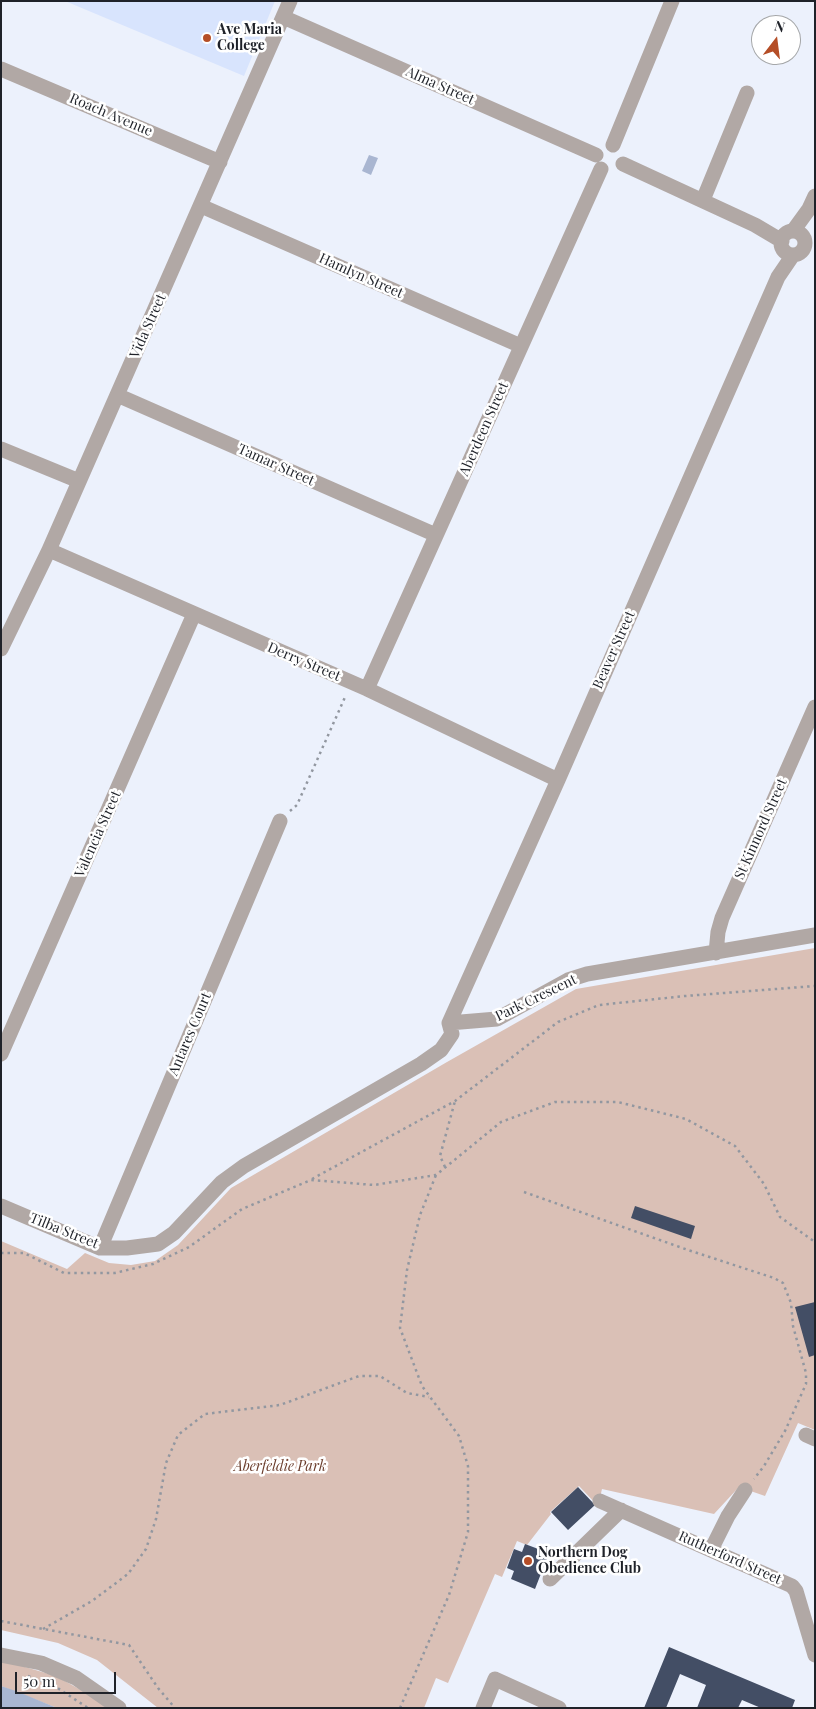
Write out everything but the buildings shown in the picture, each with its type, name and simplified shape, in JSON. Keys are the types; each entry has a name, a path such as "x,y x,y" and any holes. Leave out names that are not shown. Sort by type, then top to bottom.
{"street":[{"name":"Vida Street","path":"1,649 49,550 290,1"},
{"path":"613,145 672,1"},
{"name":"Alma Street","path":"283,17 598,162"},
{"name":"Roach Avenue","path":"2,71 220,162"},
{"path":"703,200 747,93"},
{"path":"613,145 618,147 624,158 623,164 614,172 607,172 598,162 602,147 613,145"},
{"name":"Aberdeen Street","path":"367,689 521,346 598,162"},
{"path":"623,164 798,244"},
{"name":"Beaver Street","path":"449,1024 778,277 798,244 812,202"},
{"name":"Hamlyn Street","path":"201,206 521,346"},
{"name":"Tamar Street","path":"117,395 436,535"},
{"path":"1,449 79,481"},
{"name":"Derry Street","path":"49,550 367,689 558,780"},
{"name":"Valencia Street","path":"1,1054 194,614"},
{"name":"St Kinnord Street","path":"716,952 718,932 722,918 815,707"},
{"name":"Antares Court","path":"100,1248 280,821"},
{"name":"Park Crescent","path":"449,1024 497,1020 568,980 587,974 815,935"},
{"name":"Tilba Street","path":"1,1206 100,1248 127,1248 158,1244 174,1232 222,1182 244,1166 421,1064 441,1050 452,1034 449,1024"},
{"path":"711,1550 728,1516 745,1490"},
{"name":"Rutherford Street","path":"600,1501 780,1580 794,1588 815,1655"},
{"path":"550,1579 621,1510"},
{"path":"1,1655 41,1663 76,1678 120,1708"},
{"path":"483,1708 495,1679 559,1708"}],"path":[{"path":"280,821 297,805 351,682"},
{"path":"1,1254 24,1253 64,1273 115,1273 153,1264 189,1247 242,1209 311,1180 455,1101 558,1022 599,1005 815,986"},
{"path":"445,1167 440,1156 455,1101"},
{"path":"400,1708 449,1595 468,1532 468,1466 459,1436 422,1386 400,1328 407,1270 420,1215 436,1175 501,1122 555,1102 618,1102 686,1119 735,1146 764,1184 780,1217 815,1242"},
{"path":"311,1180 374,1185 436,1175"},
{"path":"524,1192 774,1278 783,1283 791,1303 793,1326 806,1373 806,1384 785,1431 764,1466 745,1490"},
{"path":"43,1630 92,1601 128,1574 146,1549 156,1518 166,1463 178,1435 205,1414 280,1405 359,1376 380,1376 407,1393 429,1397"},
{"path":"1,1621 129,1645 158,1688 175,1708"},
{"path":"27,1676 53,1685 88,1708"}],"shaded area":[{"name":"Ave Maria College","path":"65,1 275,1 244,76"},
{"path":"369,155 378,158 371,175 362,171"},
{"path":"1,1686 16,1691 57,1708 1,1708"}],"green space":[{"name":"Aberfeldie Park","path":"815,948 815,1430 798,1423 765,1496 739,1487 714,1514 602,1489 598,1506 579,1486 550,1512 551,1514 527,1545 517,1541 502,1577 495,1574 448,1683 436,1678 424,1708 158,1708 97,1660 58,1643 1,1630 1,1241 67,1269 85,1253 109,1263 131,1265 155,1261 178,1245 231,1188 576,989"},
{"path":"1,1660 56,1676 95,1698 106,1708 57,1708 1,1686"}],"place":[{"name":"Ave Maria College","path":"207,38"},
{"name":"Northern Dog Obedience Club","path":"528,1561"}]}
